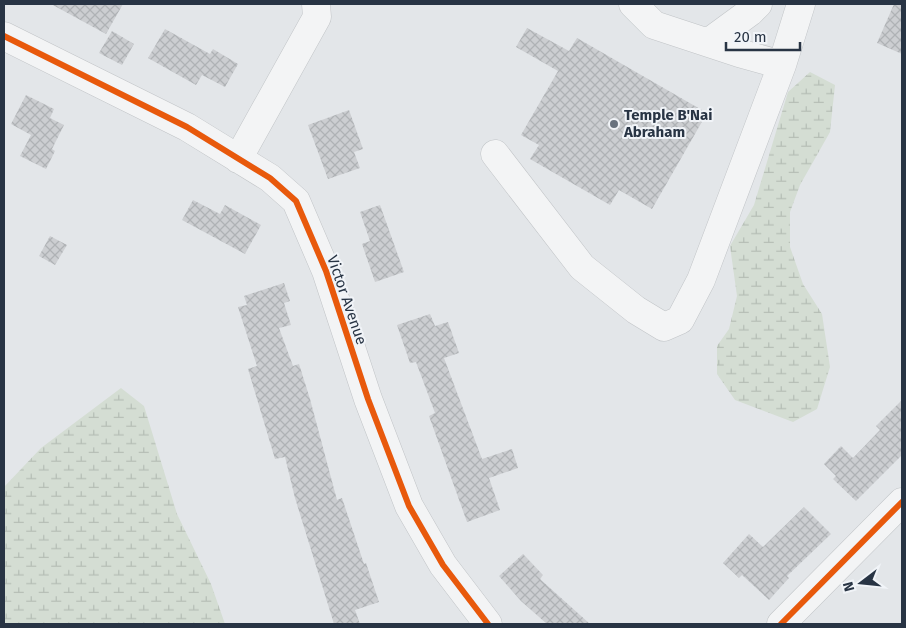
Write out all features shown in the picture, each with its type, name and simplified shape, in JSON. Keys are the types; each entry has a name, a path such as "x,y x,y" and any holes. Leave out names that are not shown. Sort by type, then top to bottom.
{"street":[{"path":"238,159 317,17 316,4"},
{"path":"633,4 654,25 782,65"},
{"path":"709,42 758,4"},
{"path":"495,154 582,266 636,310 664,327 680,320 701,280 782,65 801,4"},
{"name":"Victor Avenue","path":"4,36 187,127 270,178 296,200 326,271 368,399 409,506 443,565 488,624"},
{"path":"781,624 902,502"}],"green space":[{"path":"810,72 835,85 830,132 800,185 790,212 790,247 803,284 822,314 830,367 817,409 793,422 735,400 717,374 717,346 729,329 737,296 730,246 754,205 788,92"},
{"path":"121,388 144,406 177,514 211,584 225,624 4,624 4,487 41,448"}],"building":[{"path":"51,4 123,4 106,34"},
{"path":"894,4 902,4 902,54 877,43"},
{"name":"Temple B'Nai Abraham","path":"527,28 569,51 577,38 707,113 652,209 619,190 610,205 530,159 539,145 521,135 558,71 516,47"},
{"path":"165,29 210,54 213,49 238,64 225,87 202,75 196,85 148,58"},
{"path":"112,31 134,44 122,65 99,53"},
{"path":"26,95 54,109 50,118 64,125 52,149 55,151 46,169 20,156 31,135 11,124"},
{"path":"349,110 363,149 354,152 360,168 328,179 308,125"},
{"path":"193,200 220,214 225,205 261,225 245,254 182,220"},
{"path":"380,205 404,272 375,282 362,244 370,241 360,212"},
{"path":"50,236 67,245 55,265 39,256"},
{"path":"284,283 290,301 284,303 291,325 279,328 293,366 299,364 337,500 342,498 379,602 355,610 360,624 334,624 295,498 285,457 275,459 248,369 257,366 238,307 247,305 244,296"},
{"path":"430,314 435,326 448,322 459,353 444,358 482,459 512,449 518,468 489,478 500,510 467,522 429,416 435,413 416,362 410,363 397,325"},
{"path":"902,400 902,455 856,501 833,479 836,476 824,464 841,446 853,458 880,430 876,426"},
{"path":"804,507 831,534 787,576 789,578 769,600 742,575 739,578 723,563 749,534 763,547"},
{"path":"523,554 543,575 540,579 590,624 547,624 521,601 499,576"}],"cycle path":[{"path":"4,36 187,127 270,178 296,201 326,271 368,399 409,506 443,565 488,624"},
{"path":"781,624 902,502"}],"place":[{"name":"Temple B'Nai Abraham","path":"614,124"}]}
